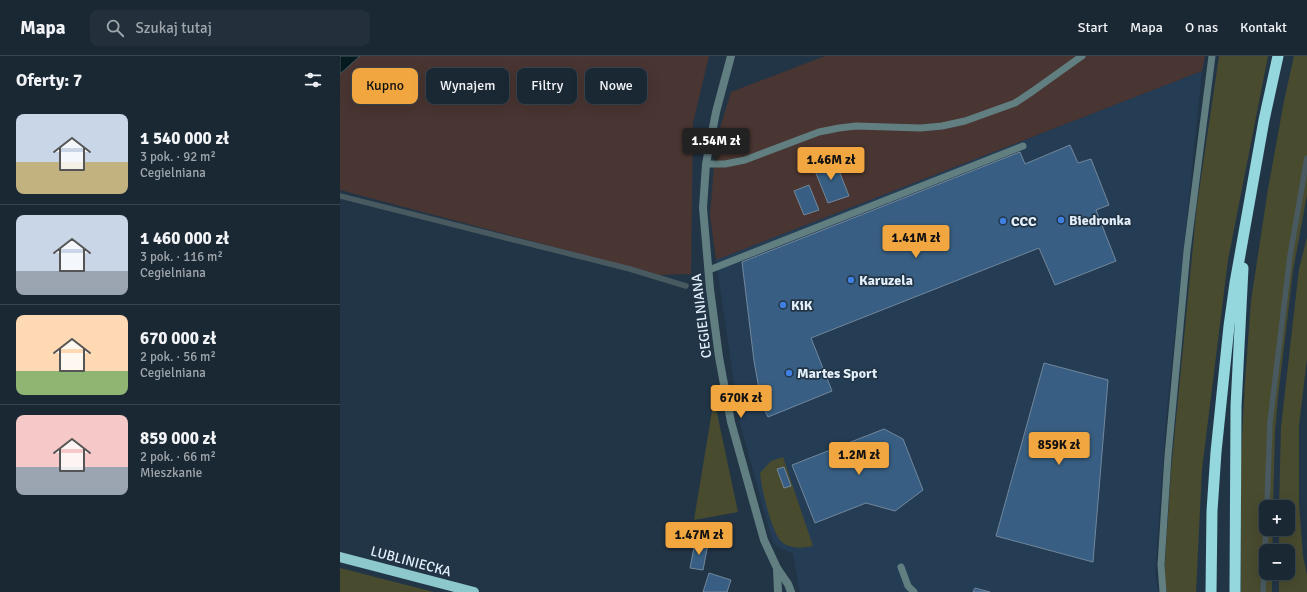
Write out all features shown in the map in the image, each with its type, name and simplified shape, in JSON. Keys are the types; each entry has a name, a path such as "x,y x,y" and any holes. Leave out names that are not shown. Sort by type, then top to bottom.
{"highway":[{"path":"1211,592 1212,511 1216,452 1229,326 1264,120 1278,56"},
{"path":"1235,592 1236,406 1243,282 1243,243"}],"main road":[{"name":"LUBLINIECKA","path":"340,557 474,592"}],"street":[{"name":"CEGIELNIANA","path":"731,56 716,112 706,164 703,208 715,327 731,422 760,528 777,568 788,584 791,592"},
{"name":"CEGIELNIANA","path":"777,568 778,592"}],"lane":[{"path":"706,164 725,164 745,160 819,132 839,128 856,126 921,128 942,126 965,121 1014,103 1082,56"},
{"path":"1163,592 1161,558 1168,456 1183,290 1192,202 1212,56"},
{"path":"709,270 1023,146"},
{"path":"901,567 908,589 914,592"}],"shaded area":[{"path":"340,56 709,56 693,123 691,274 659,275 340,190"},
{"path":"340,56 360,56 340,74"},
{"path":"825,56 1205,56 1202,71 716,260 710,215 716,141 731,92"},
{"path":"1202,71 1166,419 1155,574 1158,592 800,592 793,553 782,549 773,543 740,423 716,260"}],"green space":[{"path":"1219,56 1268,56 1228,260 1202,469 1196,592 1167,592 1165,562 1171,471 1197,205"},
{"path":"1294,56 1307,56 1307,195 1293,271 1278,397 1275,432 1273,500 1259,500 1259,536 1273,536 1272,544 1259,544 1259,580 1272,580 1272,592 1241,592 1241,456 1251,301 1268,189"},
{"path":"1307,237 1307,359 1299,425 1299,505 1303,556 1307,575 1307,592 1279,592 1279,580 1295,580 1295,544 1279,544 1279,536 1295,536 1295,500 1279,500 1281,427 1299,269"},
{"path":"714,399 738,512 694,520"},
{"path":"783,457 813,546 797,548 786,545 779,539 771,521 762,488 760,473 771,461"},
{"path":"340,568 434,592 340,592"}],"building":[{"name":"Karuzela","path":"1070,145 1078,163 1091,159 1109,205 1096,210 1116,261 1055,285 1039,248 811,338 832,391 768,417 762,405 754,361 742,262 1020,152 1025,164"},
{"path":"834,158 849,196 828,203 813,166"},
{"path":"809,185 819,210 804,215 794,191"},
{"path":"1044,363 1108,380 1093,562 996,536"},
{"path":"884,429 903,439 923,490 895,511 866,503 815,523 792,465"},
{"path":"784,467 791,486 784,488 777,469"},
{"path":"695,542 708,544 703,570 690,568"},
{"path":"709,573 731,580 727,592 703,592"},
{"path":"975,588 990,592 973,592"}],"waterway":[{"path":"1267,500 1270,422 1290,256 1307,158"},
{"path":"340,196 630,269 686,286"},
{"path":"1263,592 1266,536"}],"place":[{"name":"Biedronka","path":"1061,220"},
{"name":"CCC","path":"1003,221"},
{"name":"Karuzela","path":"851,280"},
{"name":"KiK","path":"783,305"},
{"name":"Martes Sport","path":"789,373"}]}
